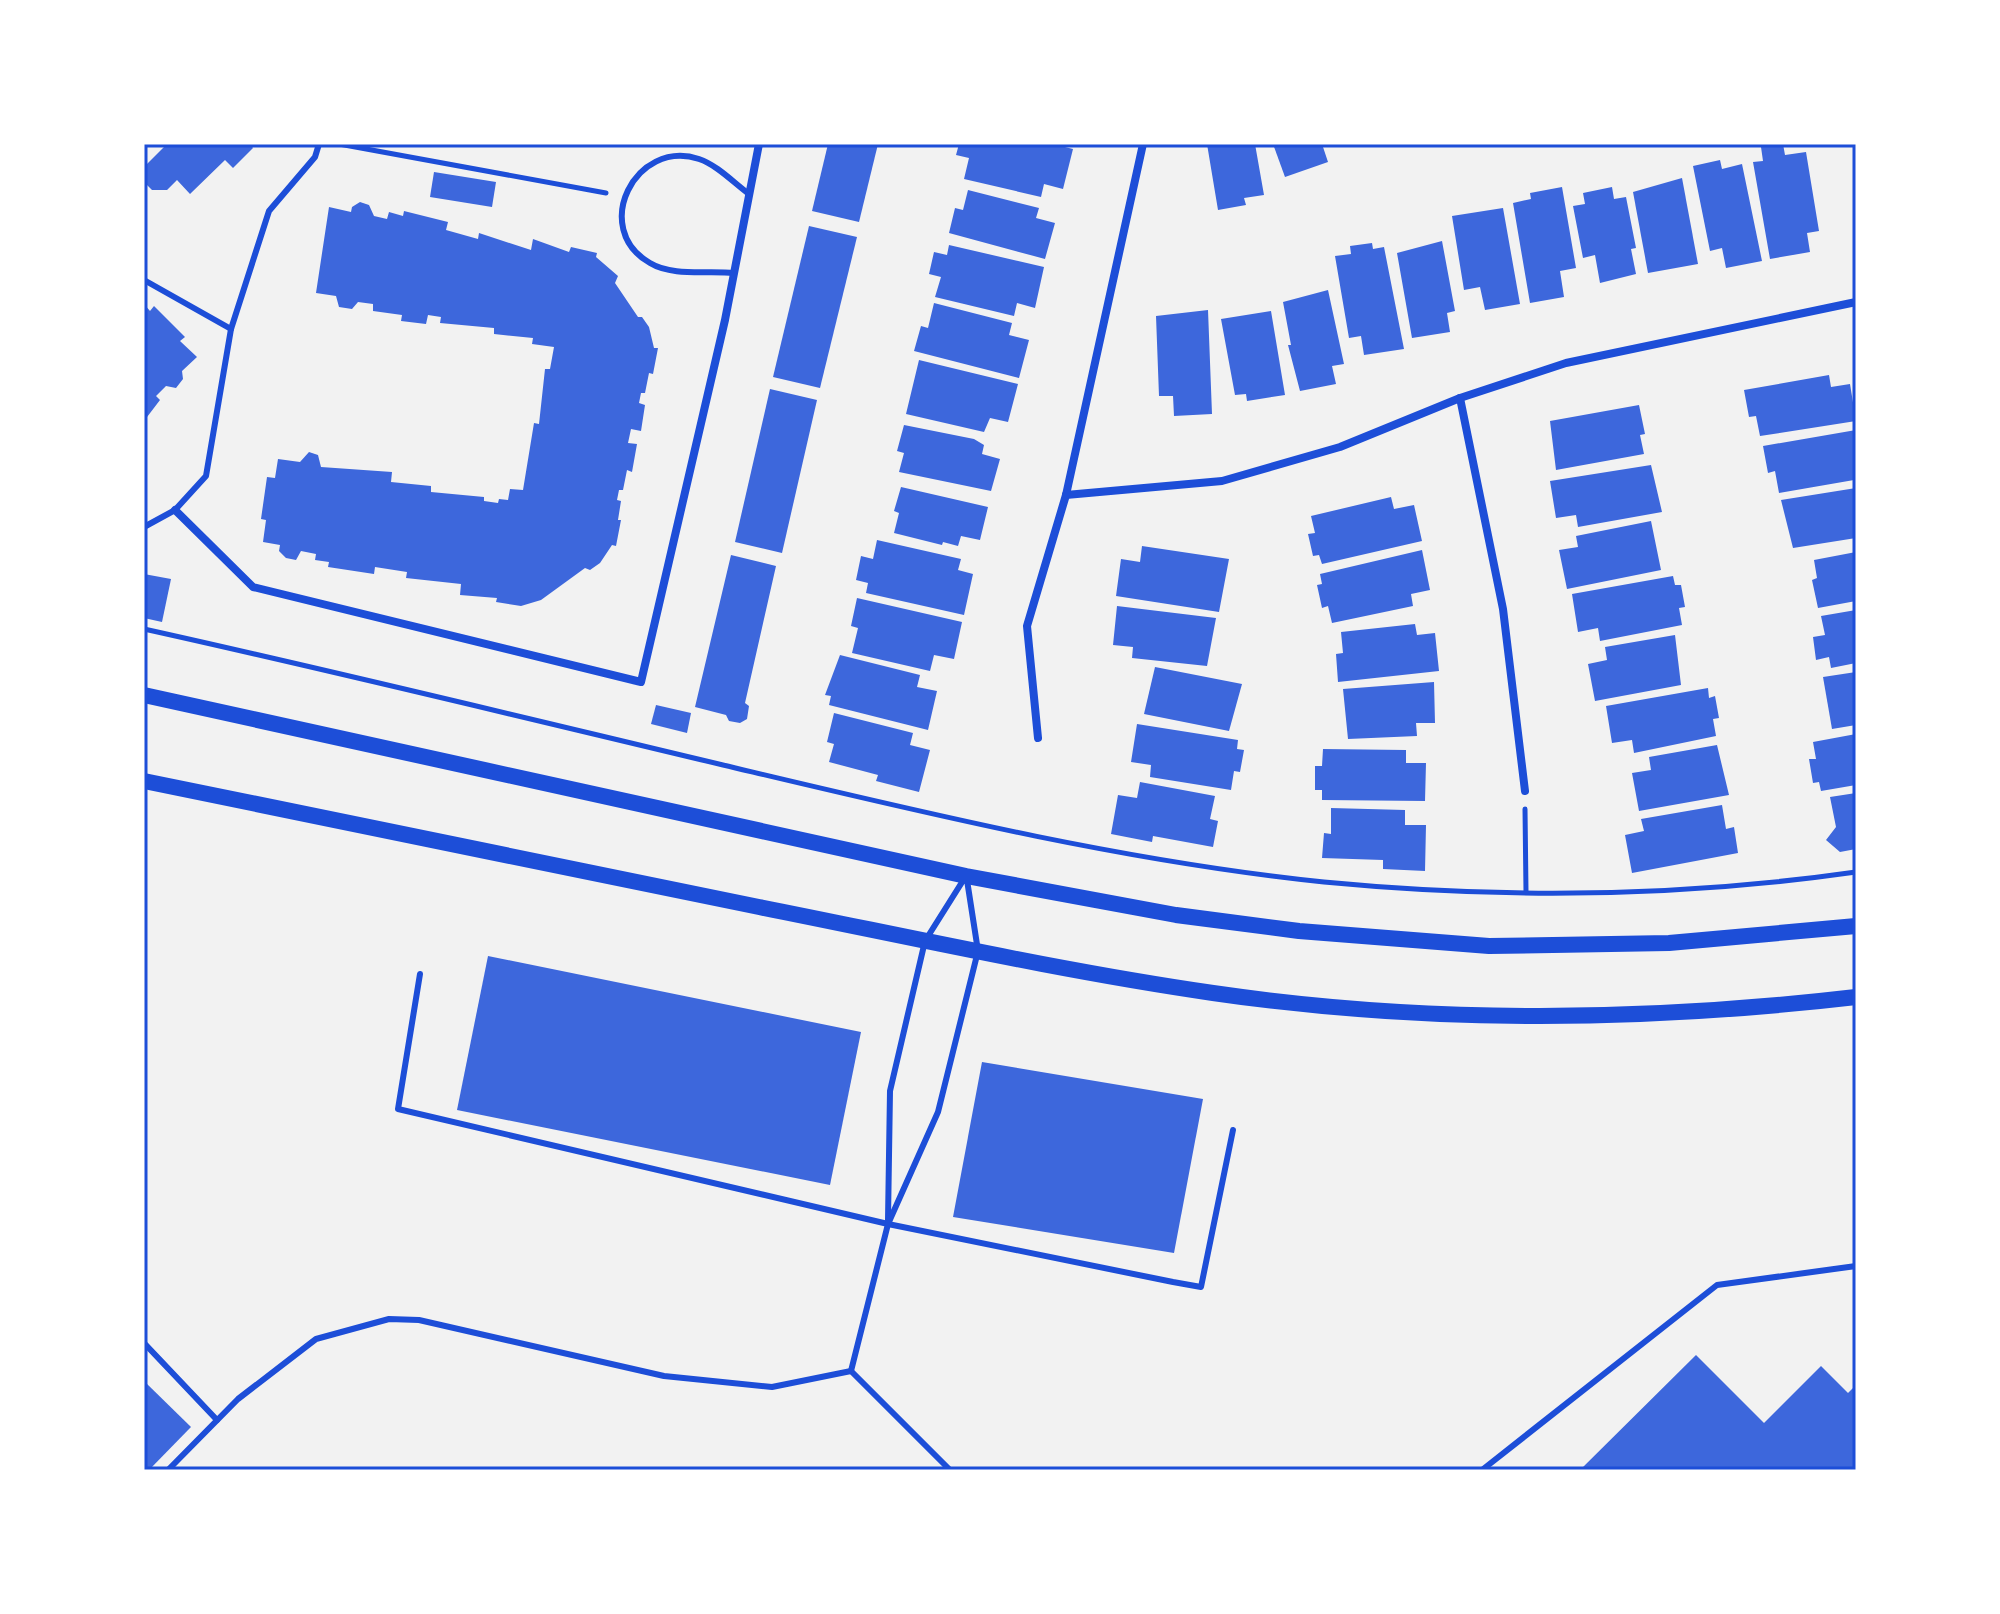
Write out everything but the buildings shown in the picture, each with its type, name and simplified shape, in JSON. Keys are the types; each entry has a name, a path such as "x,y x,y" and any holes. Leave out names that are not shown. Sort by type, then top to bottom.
{"main road":[{"path":"144,695 966,876 1192,917 1299,931 1489,946 1669,943 1856,926"},
{"path":"144,781 925,941 1213,993 1420,1013 1529,1018 1629,1016 1768,1007 1856,997"}],"street":[{"path":"175,510 253,587 641,682 734,273 759,144"},
{"path":"1038,738 1027,626 1066,495 1143,144"},
{"path":"1066,495 1222,481 1340,447 1460,398 1566,363 1856,302"},
{"path":"1460,398 1503,609 1525,791"}],"lane":[{"path":"144,527 175,510 206,476 231,329 269,211 315,157 319,144"},
{"path":"734,273 666,270 649,263 634,251 624,234 621,215 623,196 632,179 646,166 664,157 683,156 701,160 749,194"},
{"path":"144,280 231,329"},
{"path":"888,1224 890,1091 925,941 966,876"},
{"path":"851,1371 888,1224 938,1112 978,951 966,876"},
{"path":"420,974 398,1109 888,1224 1201,1287 1233,1130"},
{"path":"1482,1470 1717,1285 1856,1266"},
{"path":"168,1470 238,1399 316,1339 389,1319 432,1322 664,1376 772,1387 851,1371"},
{"path":"144,1343 217,1420"},
{"path":"851,1371 950,1470"}],"path":[{"path":"339,144 623,196"},
{"path":"144,629 916,811 1055,839 1327,882 1526,892 1745,886 1856,872"},
{"path":"1525,791 1526,892"}]}
